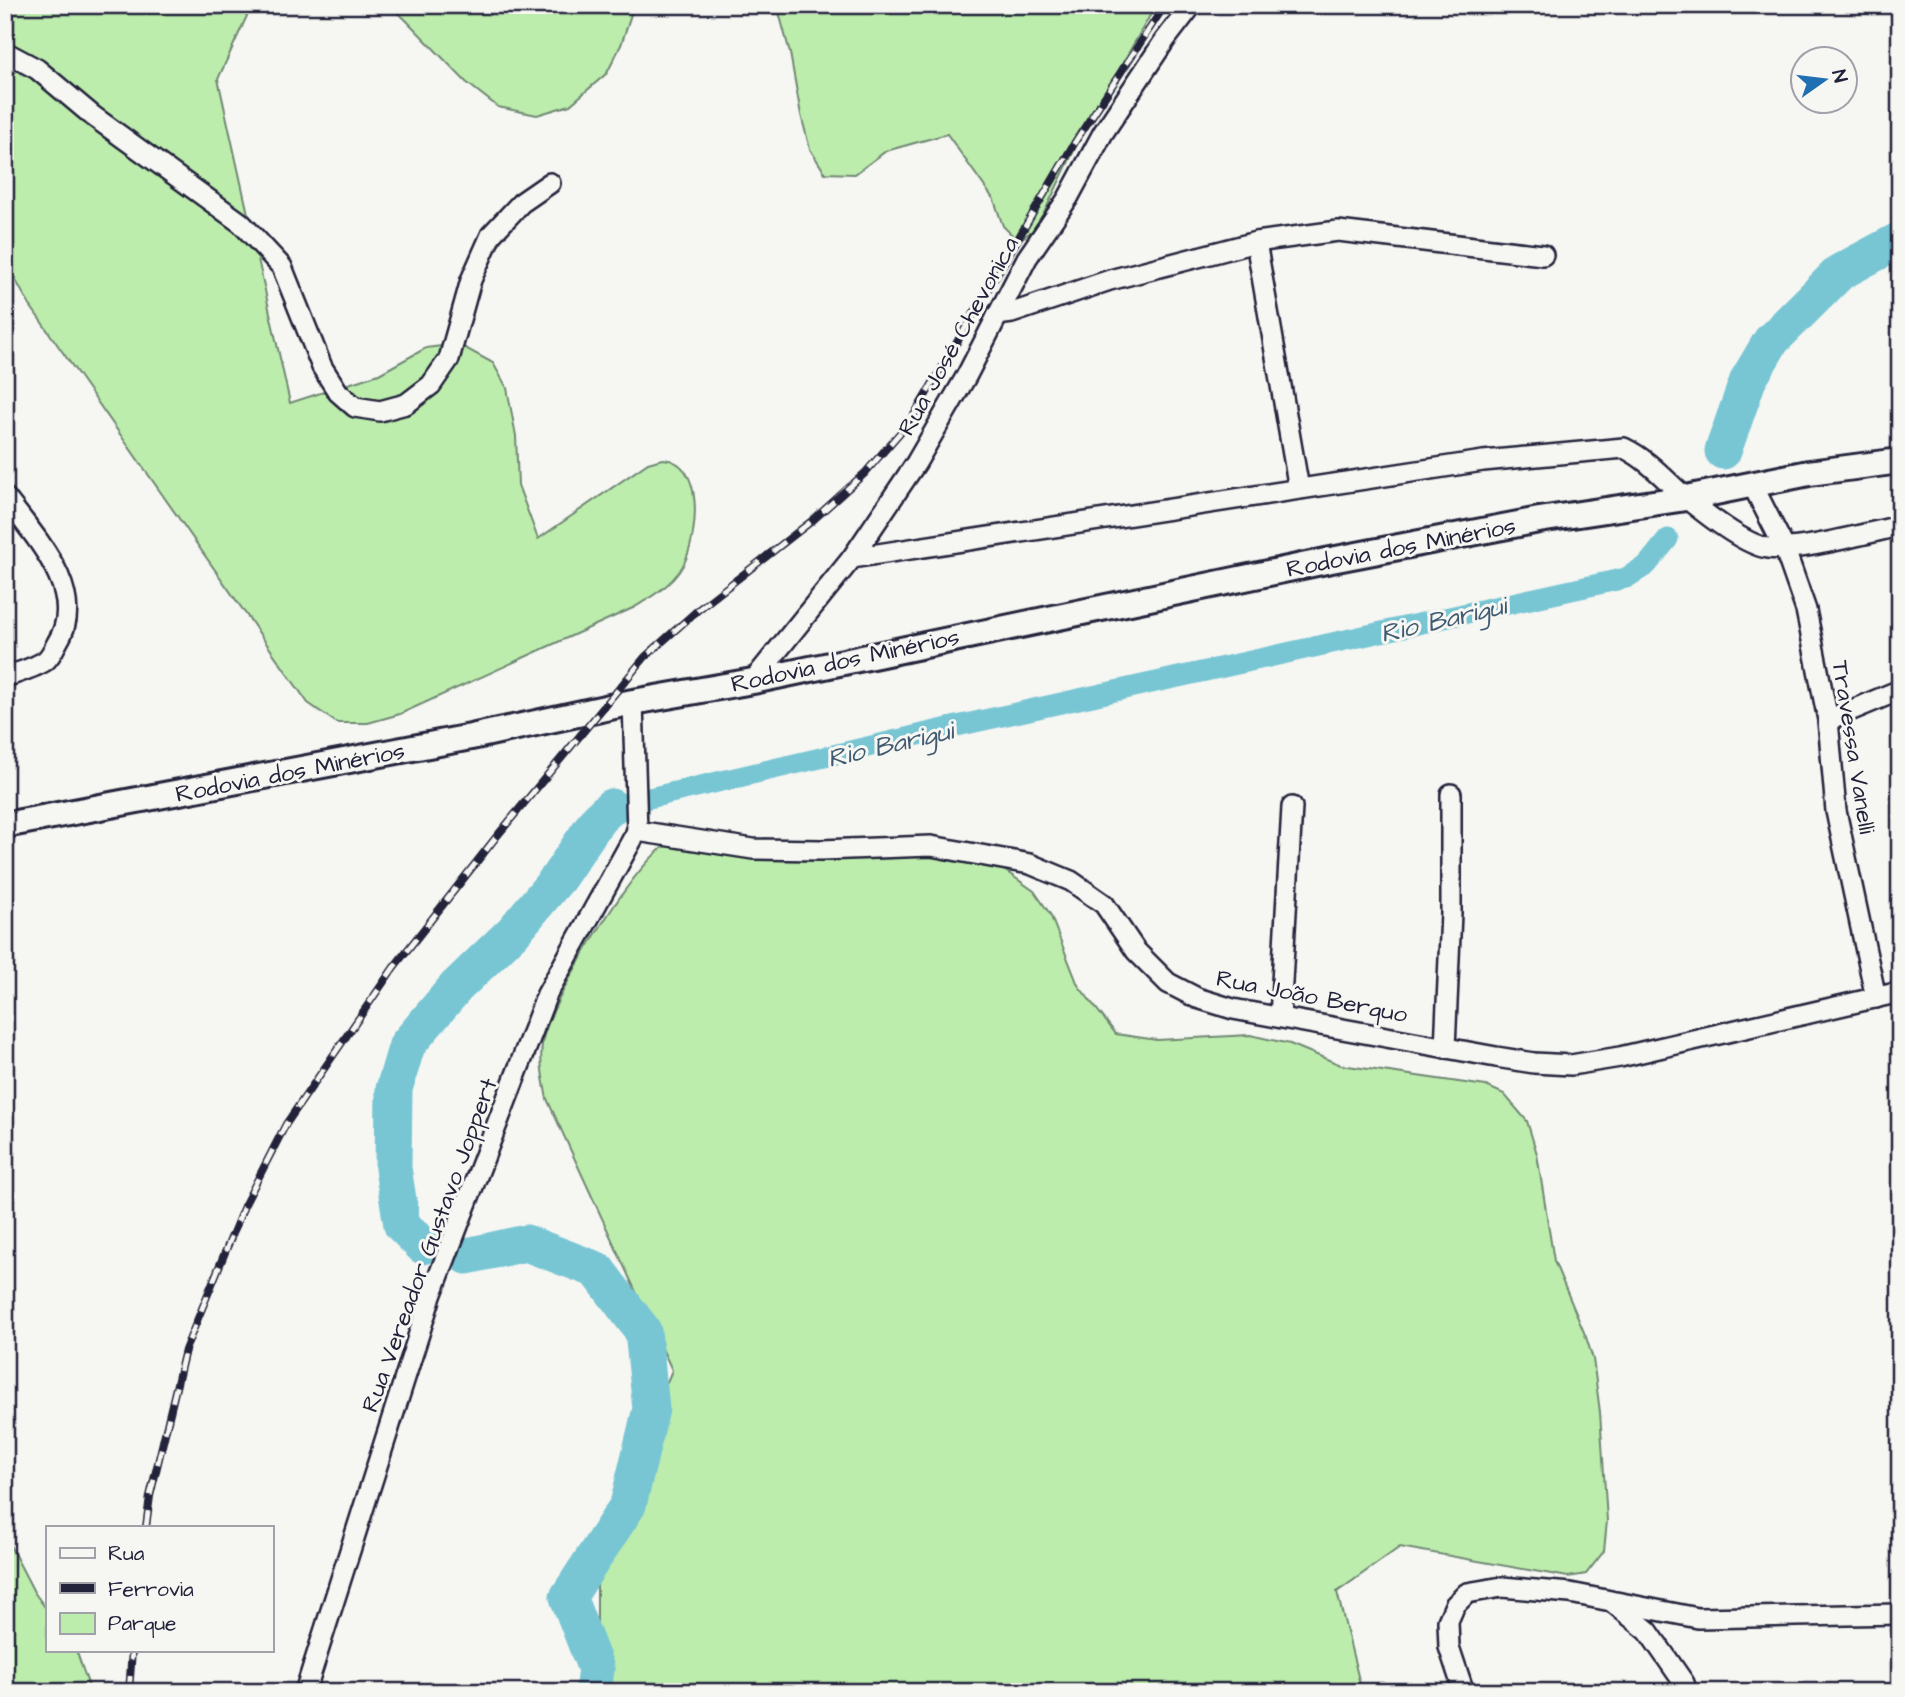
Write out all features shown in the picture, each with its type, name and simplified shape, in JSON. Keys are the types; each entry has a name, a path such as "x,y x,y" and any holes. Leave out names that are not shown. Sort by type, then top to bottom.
{"main road":[{"name":"Rodovia dos Minérios","path":"5,825 444,743 633,702 753,681 1326,561 1539,520 1686,498 1808,473 1900,461"}],"street":[{"name":"Rua José Chevonica","path":"753,681 852,558 916,463 967,375 1027,258 1068,198 1103,133 1165,40 1192,5"},
{"path":"5,52 37,69 93,116 241,223 282,267 321,367 338,392 355,407 380,411 406,404 431,385 449,359 471,280 491,235 520,203 551,183"},
{"path":"998,315 1012,313 1110,280 1256,242 1338,231 1543,255"},
{"path":"1256,242 1299,489"},
{"path":"852,558 1483,461 1624,448 1640,456 1686,498 1738,536 1766,548 1900,526"},
{"name":"Travessa Vanelli","path":"1752,484 1784,547 1806,610 1828,720 1836,811 1875,998"},
{"path":"5,497 59,575 68,603 63,634 47,660 5,677"},
{"path":"1828,720 1900,690"},
{"path":"633,702 637,831"},
{"path":"1445,1048 1451,913 1451,794"},
{"path":"1280,1017 1292,807"},
{"name":"Rua João Berquo","path":"637,831 753,849 821,850 931,846 1030,864 1071,881 1104,904 1136,951 1168,983 1197,999 1233,1009 1534,1063 1571,1065 1620,1057 1900,992"},
{"name":"Rua Vereador Gustavo Joppert","path":"305,1692 431,1296 542,1006 637,831"},
{"path":"1464,1692 1449,1647 1448,1621 1455,1605 1467,1593 1502,1587 1570,1593 1698,1618 1900,1614"},
{"path":"1611,1601 1648,1631 1684,1683 1687,1692"}],"green space":[{"path":"5,5 252,5 218,79 290,403 379,374 426,348 458,344 493,363 507,388 516,436 518,485 538,539 648,463 664,459 677,464 686,473 692,486 695,517 690,547 677,575 635,607 400,714 368,723 337,723 308,703 29,304 5,261"},
{"path":"387,5 634,5 621,45 607,73 570,105 537,115 498,107 466,82 404,18"},
{"path":"777,5 1156,5 1082,134 1045,211 1032,231 1018,241 1003,226 994,200 947,134 886,151 855,174 825,173 810,149"},
{"path":"692,837 934,854 977,860 1004,870 1034,891 1050,914 1078,985 1116,1034 1157,1040 1250,1035 1290,1044 1341,1065 1486,1086 1504,1094 1527,1121 1537,1154 1554,1261 1593,1359 1600,1412 1607,1521 1604,1551 1586,1574 1568,1577 1400,1547 1337,1592 1362,1692 597,1692 597,1554 672,1370 547,1099 541,1051 551,1015 563,991 613,908 647,862 662,848"},
{"path":"5,1536 34,1592 46,1609 46,1652 77,1652 91,1692 5,1692"}],"waterway":[{"name":"Rio Barigui","path":"1723,451 1748,380 1771,341 1840,272 1900,240"},
{"name":"Rio Barigui","path":"611,807 957,726 1626,578 1647,565 1668,539"},
{"name":"Rio Barigui","path":"423,1246 402,1225 393,1168 394,1089 407,1045 456,987 513,932 558,878 598,819 611,807"},
{"name":"Rio Barigui","path":"467,1256 526,1243 597,1270 643,1331 651,1409 628,1505 568,1597 596,1669 593,1692"}],"railway":[{"path":"146,1526 150,1496 185,1350 244,1206 286,1124 394,967 497,836 645,657 699,609 813,520 865,473 911,420 1075,142 1165,5"},
{"path":"129,1692 132,1652"}]}
